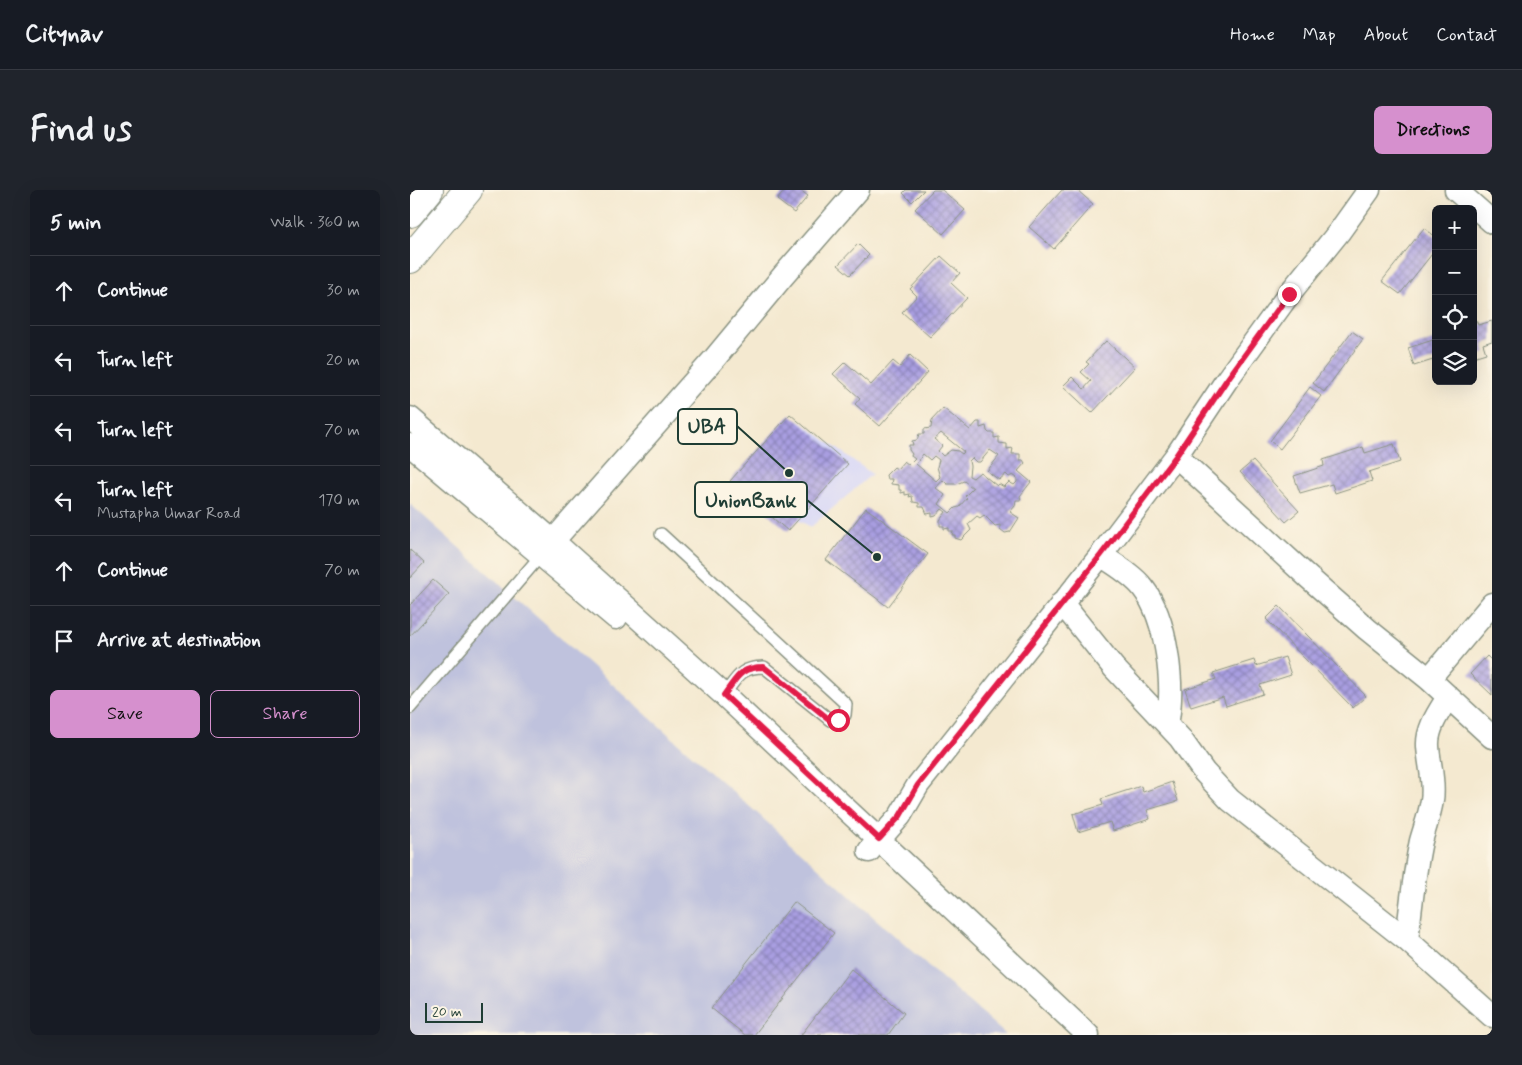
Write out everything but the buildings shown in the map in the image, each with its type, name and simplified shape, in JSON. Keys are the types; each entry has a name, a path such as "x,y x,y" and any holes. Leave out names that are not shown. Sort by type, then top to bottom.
{"main road":[{"path":"410,213 429,190"},
{"path":"410,259 468,190"}],"street":[{"path":"547,548 715,358 858,190"},
{"path":"874,845 900,816 918,785 1101,555 1176,456 1226,381 1289,294 1339,232 1369,190"},
{"path":"1456,190 1492,222"},
{"path":"410,418 715,707 1088,1035"},
{"path":"410,444 547,548 724,695 1065,1035"},
{"path":"1176,456 1367,629 1429,679 1492,738"},
{"path":"1101,555 1142,586 1153,603 1164,645 1170,684 1170,708 1167,724"},
{"path":"1062,603 1114,668 1180,738 1204,772 1230,800 1407,940 1492,1016"},
{"path":"1429,679 1492,604"},
{"path":"1407,940 1420,850 1432,800 1432,766 1428,745 1430,731 1436,716 1448,697"}],"lane":[{"path":"661,534 846,704 845,715 838,720 830,720 764,667 746,669 724,695"},
{"path":"410,708 547,548"}],"shaded area":[{"path":"798,420 872,474 811,527 736,487"},
{"path":"410,504 1006,1035 410,1035"}],"place":[{"name":"UBA","path":"789,473"},
{"name":"UnionBank","path":"877,557"}],"route":[{"path":"838,720 830,720 764,667 746,669 724,695 879,839 900,816 918,785 1101,555 1176,456 1226,381 1289,294"}]}
